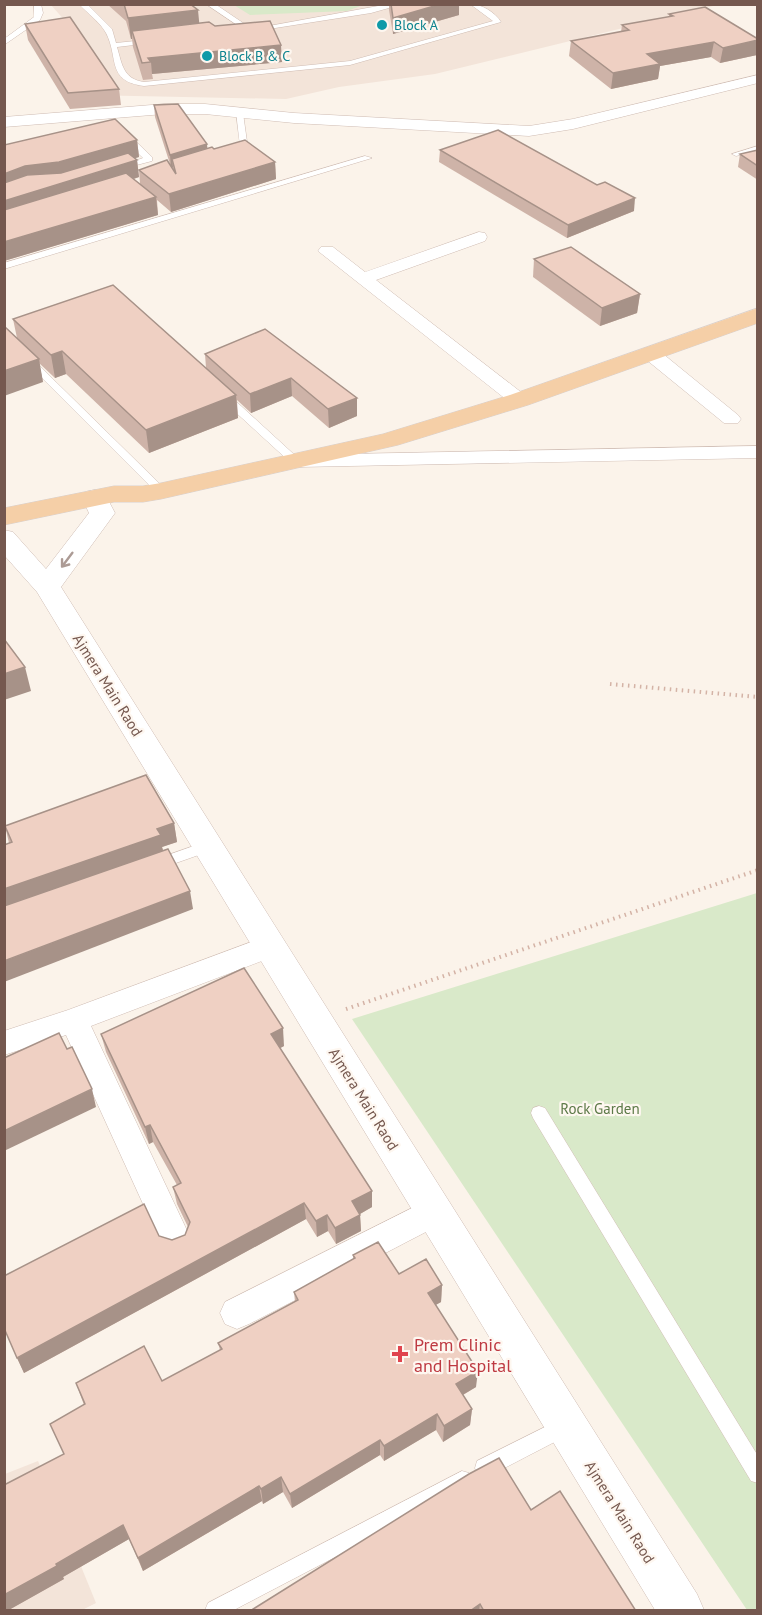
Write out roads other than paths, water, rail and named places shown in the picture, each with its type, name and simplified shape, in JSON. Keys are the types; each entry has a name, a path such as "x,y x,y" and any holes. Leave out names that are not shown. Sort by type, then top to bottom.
{"main road":[{"path":"4,517 99,505 117,509 152,493 389,440 519,400 758,315"},
{"path":"4,537 99,505"}],"street":[{"path":"4,122 164,109 205,109 294,118 529,131 573,124 758,79"},
{"path":"363,279 479,237"},
{"path":"327,251 519,400"},
{"path":"650,353 731,419"},
{"path":"295,461 758,452"},
{"path":"47,586 99,505"},
{"name":"Ajmera Main Raod","path":"4,537 47,586 681,1611"},
{"path":"4,1043 74,1020 270,946"},
{"path":"74,1020 175,1239"},
{"path":"237,1314 434,1212"}],"lane":[{"path":"4,43 37,18 39,13 37,4"},
{"path":"82,4 105,25 114,45 121,73 133,83 144,84 364,60 497,22 495,18 473,4"},
{"path":"209,4 249,29"},
{"path":"238,31 371,11 400,4"},
{"path":"114,45 159,40"},
{"path":"239,113 244,149 253,155"},
{"path":"120,131 149,159 120,168"},
{"path":"736,154 758,148"},
{"path":"223,155 244,149"},
{"path":"4,266 165,214 368,158"},
{"path":"132,165 141,172"},
{"path":"279,174 288,181"},
{"path":"4,334 152,493"},
{"path":"219,392 295,461"},
{"path":"137,871 208,846"},
{"path":"539,1113 758,1474"},
{"path":"215,1611 566,1425"}],"place":[{"name":"Block A","path":"382,25"},
{"name":"Block B & C","path":"207,56"},
{"name":"Prem Clinic and Hospital","path":"400,1354"}],"park label":[{"name":"Rock Garden","path":"600,1108"}]}
